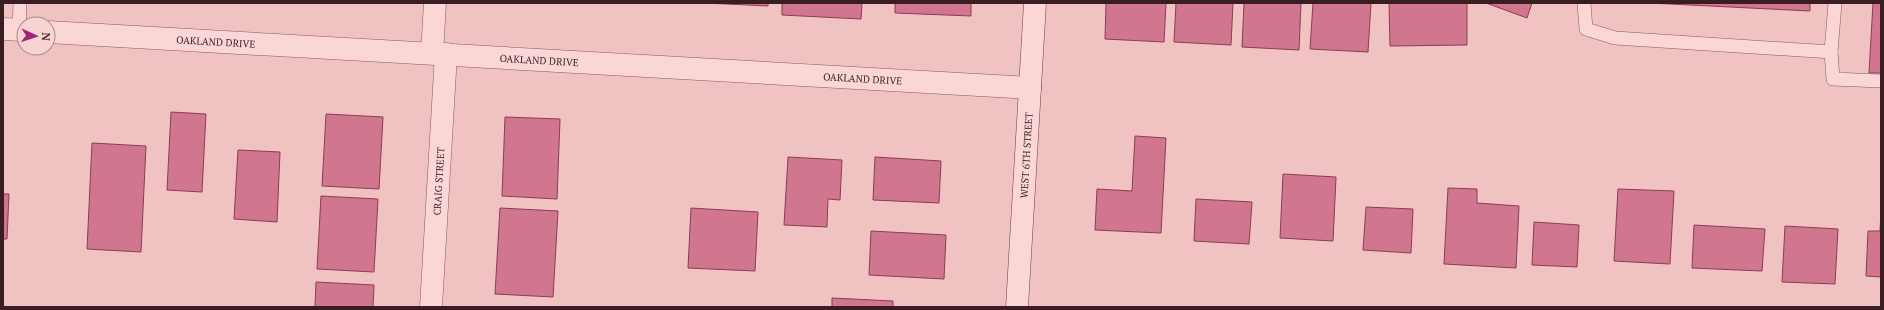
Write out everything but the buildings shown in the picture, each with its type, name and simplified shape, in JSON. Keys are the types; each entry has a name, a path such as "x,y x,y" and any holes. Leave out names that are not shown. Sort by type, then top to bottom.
{"street":[{"name":"CRAIG STREET","path":"431,307 439,54 435,3"},
{"name":"WEST 6TH STREET","path":"1018,307 1035,3"},
{"name":"OAKLAND DRIVE","path":"56,32 1030,88"}],"lane":[{"path":"15,30 20,3"},
{"path":"1584,3 1586,29 1615,38 1831,52"},
{"path":"1835,3 1831,52 1833,79 1881,81"}]}
